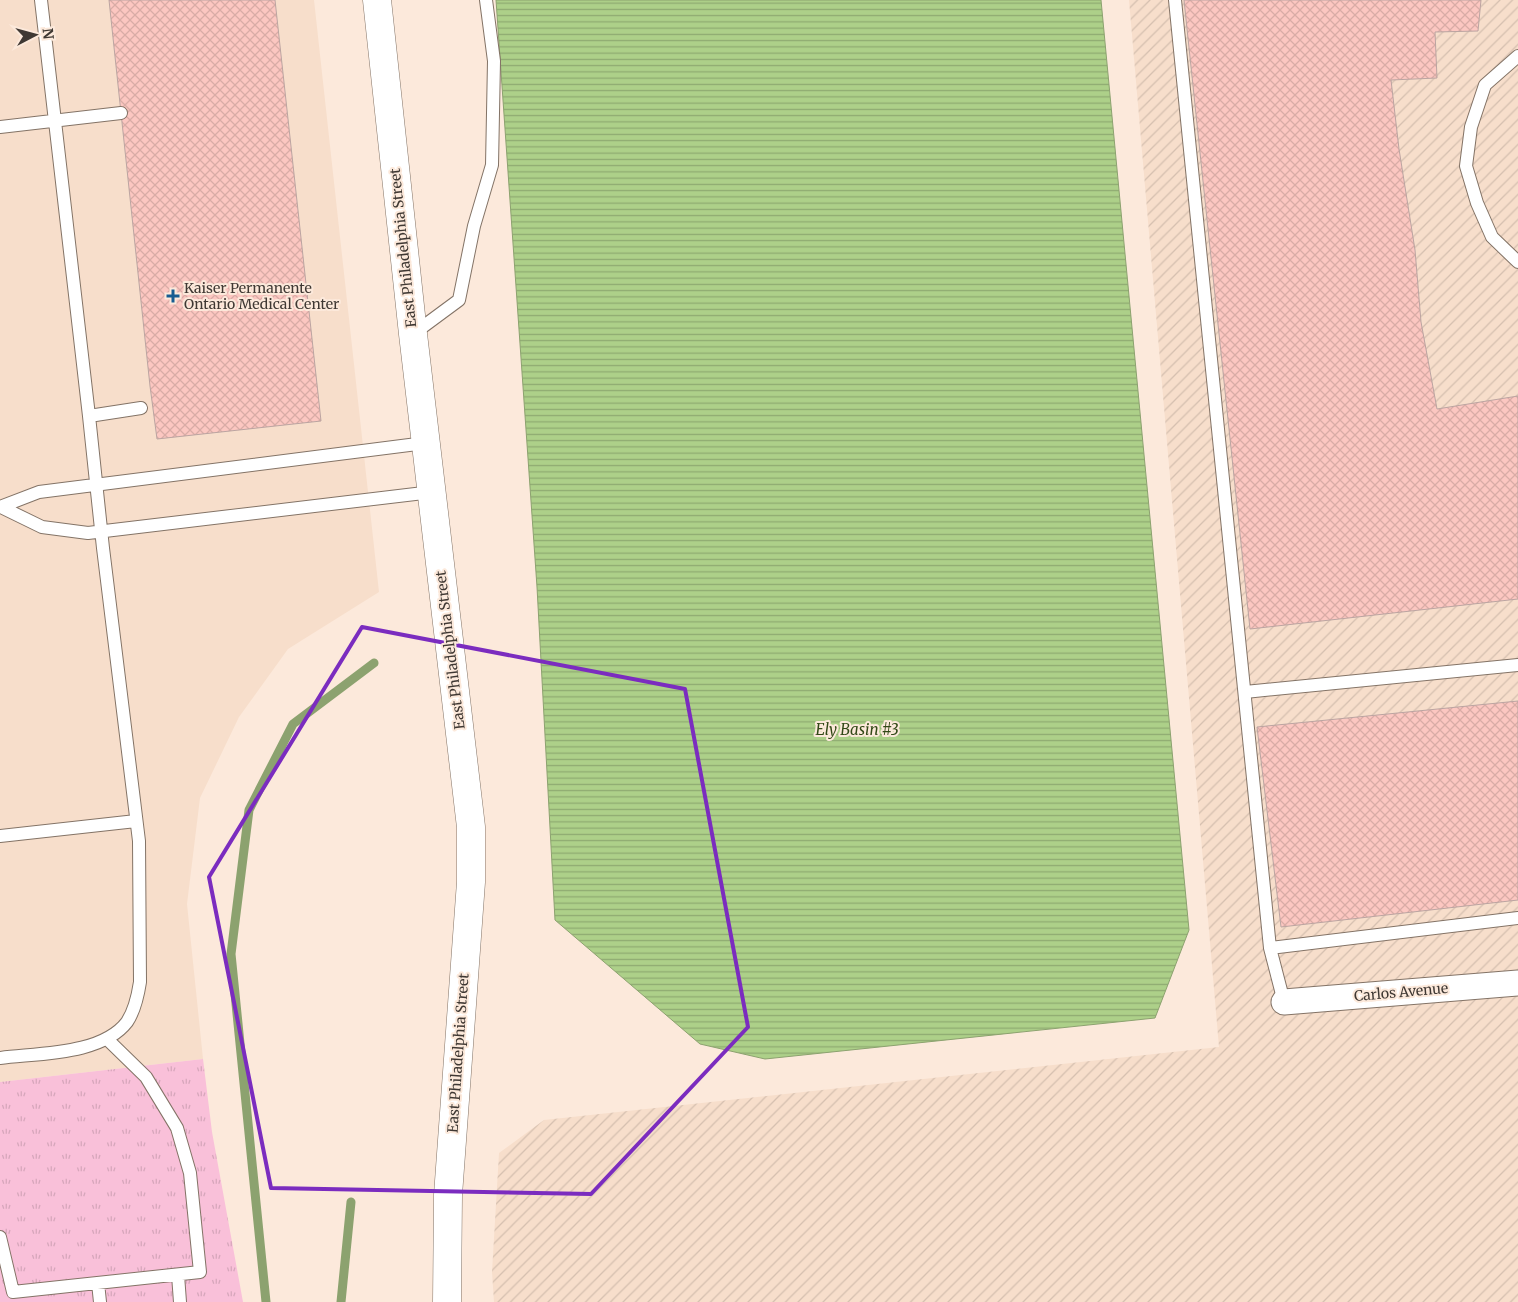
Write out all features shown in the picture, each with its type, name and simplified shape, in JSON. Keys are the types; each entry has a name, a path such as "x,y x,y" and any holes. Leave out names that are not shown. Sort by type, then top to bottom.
{"street":[{"name":"East Philadelphia Street","path":"377,0 413,334 471,828 471,882 448,1195 447,1302"},
{"name":"Carlos Avenue","path":"1284,1002 1518,983"}],"lane":[{"path":"0,1058 89,1046 107,1039 128,1020 137,1001 140,982 139,841 101,531 41,0"},
{"path":"413,334 459,300 474,226 492,165 494,61 486,0"},
{"path":"1175,0 1270,948 1284,1002"},
{"path":"1518,56 1485,85 1471,127 1466,166 1477,203 1492,237 1518,262"},
{"path":"0,127 121,114"},
{"path":"89,416 141,408"},
{"path":"1,507 39,492 426,443"},
{"path":"1,507 42,527 88,533 432,492"},
{"path":"1245,692 1518,665"},
{"path":"0,836 136,821"},
{"path":"1270,948 1518,918"},
{"path":"0,1237 14,1292 200,1272 190,1173 177,1128 146,1077 107,1039"},
{"path":"178,1275 180,1302"},
{"path":"98,1283 100,1302"}],"highlighted area":[{"path":"362,627 685,689 748,1027 591,1194 271,1188 209,877"}],"shaded area":[{"name":"Kaiser Permanente Ontario Medical Center","path":"0,0 314,0 379,592 288,649 239,717 200,798 187,904 203,1059 0,1082"},
{"path":"1129,0 1518,0 1518,1302 494,1302 492,1272 499,1153 544,1120 1219,1047"}],"green space":[{"path":"203,1059 212,1132 243,1302 0,1302 0,1082"}],"water":[{"name":"Ely Basin #3","path":"496,0 1101,0 1189,930 1155,1018 765,1059 700,1044 555,920 537,587"}],"building":[{"path":"109,0 275,0 321,421 157,439"},
{"path":"1184,0 1481,0 1478,31 1435,32 1437,78 1391,80 1399,149 1415,250 1421,322 1437,409 1518,396 1518,599 1250,629"},
{"path":"1518,701 1518,900 1281,927 1257,727"}],"waterway":[{"path":"266,1302 231,954 249,810 293,724 374,663"},
{"path":"341,1302 351,1202"}],"place":[{"name":"Kaiser Permanente Ontario Medical Center","path":"173,296"}]}
